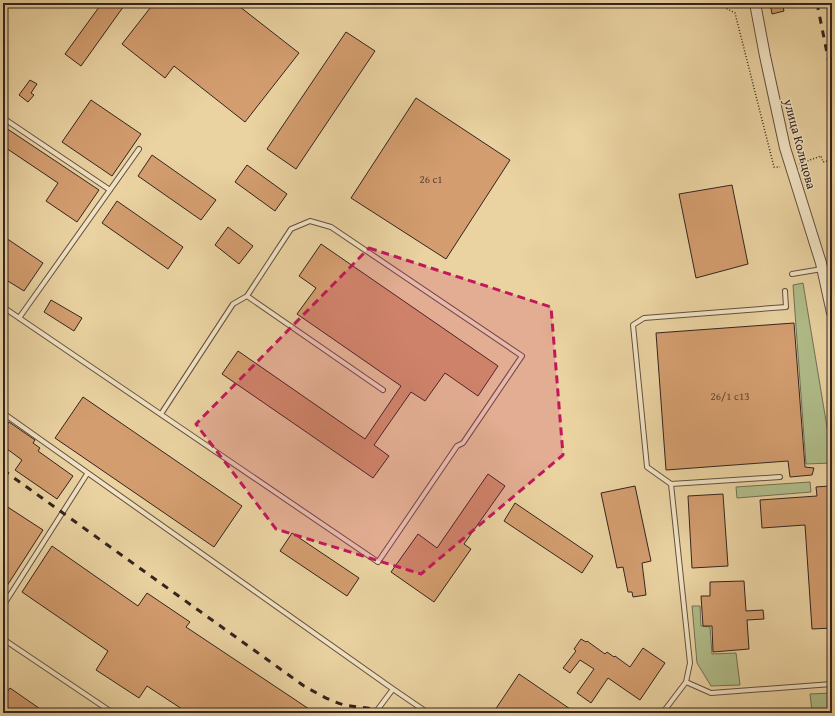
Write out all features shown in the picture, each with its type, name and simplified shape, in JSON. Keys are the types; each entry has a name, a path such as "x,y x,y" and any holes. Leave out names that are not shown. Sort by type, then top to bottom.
{"street":[{"name":"улица Кольцова","path":"755,3 765,56 786,148 822,269 832,313"}],"lane":[{"path":"3,118 110,190"},
{"path":"19,318 139,149"},
{"path":"3,307 378,562 457,446 463,443 522,356 331,227 310,221 291,229 247,296 233,304 161,414"},
{"path":"792,274 822,269"},
{"path":"780,477 671,484 647,467 633,325 644,318 786,307 785,291"},
{"path":"247,296 383,390"},
{"path":"3,413 428,713"},
{"path":"3,606 88,474"},
{"path":"664,713 664,710 686,682 690,663 671,484"},
{"path":"3,639 113,713"},
{"path":"686,682 711,693 832,684"},
{"path":"375,713 393,689"}],"highlighted area":[{"path":"369,248 551,307 563,455 421,574 276,529 196,424"}],"green space":[{"path":"803,283 832,463 806,464 793,285"},
{"path":"810,482 811,492 737,498 736,487"},
{"path":"692,606 700,606 701,626 710,627 712,654 736,653 740,685 711,686 697,663"},
{"path":"832,693 832,713 812,712 810,694"}],"building":[{"path":"102,3 126,3 81,66 65,54"},
{"path":"154,3 235,3 299,53 245,122 174,66 165,78 122,44"},
{"path":"770,3 782,3 784,11 772,14"},
{"path":"346,32 375,51 296,169 267,149"},
{"path":"30,80 37,84 31,93 34,95 28,102 19,95"},
{"path":"416,98 510,160 446,259 351,198"},
{"path":"91,100 141,134 112,176 62,142"},
{"path":"3,126 99,190 77,222 46,201 58,183 3,146"},
{"path":"152,155 216,200 201,220 138,176"},
{"path":"247,165 287,194 275,211 235,182"},
{"path":"732,185 748,264 696,278 679,194"},
{"path":"117,201 183,247 168,269 102,223"},
{"path":"228,227 253,246 239,264 215,245"},
{"path":"3,236 43,263 24,291 3,278"},
{"path":"321,244 498,366 478,396 445,373 425,401 411,392 374,445 389,456 373,478 222,374 238,351 365,439 401,386 297,314 316,288 299,276"},
{"path":"51,300 82,318 74,331 44,312"},
{"path":"794,323 805,467 814,468 812,475 790,477 788,461 666,470 656,333"},
{"path":"83,397 242,506 214,547 55,438"},
{"path":"9,422 35,440 33,443 40,448 38,451 73,476 57,499 15,470 22,460 3,446 3,430"},
{"path":"488,474 505,486 464,544 471,549 434,602 391,572 418,534 437,548"},
{"path":"635,486 651,561 642,563 646,595 633,597 632,592 628,592 623,567 617,568 601,493"},
{"path":"829,486 829,494 832,494 832,628 812,629 805,525 762,528 760,500 817,496 816,487"},
{"path":"723,494 728,566 692,568 688,496"},
{"path":"515,503 593,556 582,573 504,521"},
{"path":"3,504 43,530 3,592"},
{"path":"292,533 359,578 347,596 280,551"},
{"path":"52,546 138,606 147,593 190,622 186,627 315,713 188,713 147,686 139,698 96,670 108,651 22,592"},
{"path":"744,581 746,611 763,610 764,619 747,620 749,649 713,652 712,626 703,626 701,596 710,596 710,582"},
{"path":"581,639 586,642 587,641 605,654 607,652 614,657 615,656 630,667 643,648 665,663 640,700 608,678 591,703 577,693 594,669 580,660 570,673 563,668 576,651 574,649"},
{"path":"519,674 576,713 493,713"},
{"path":"10,688 46,713 3,713 3,698"}],"railway":[{"path":"817,3 832,78"},
{"path":"3,470 304,686 340,704 385,713"}]}
